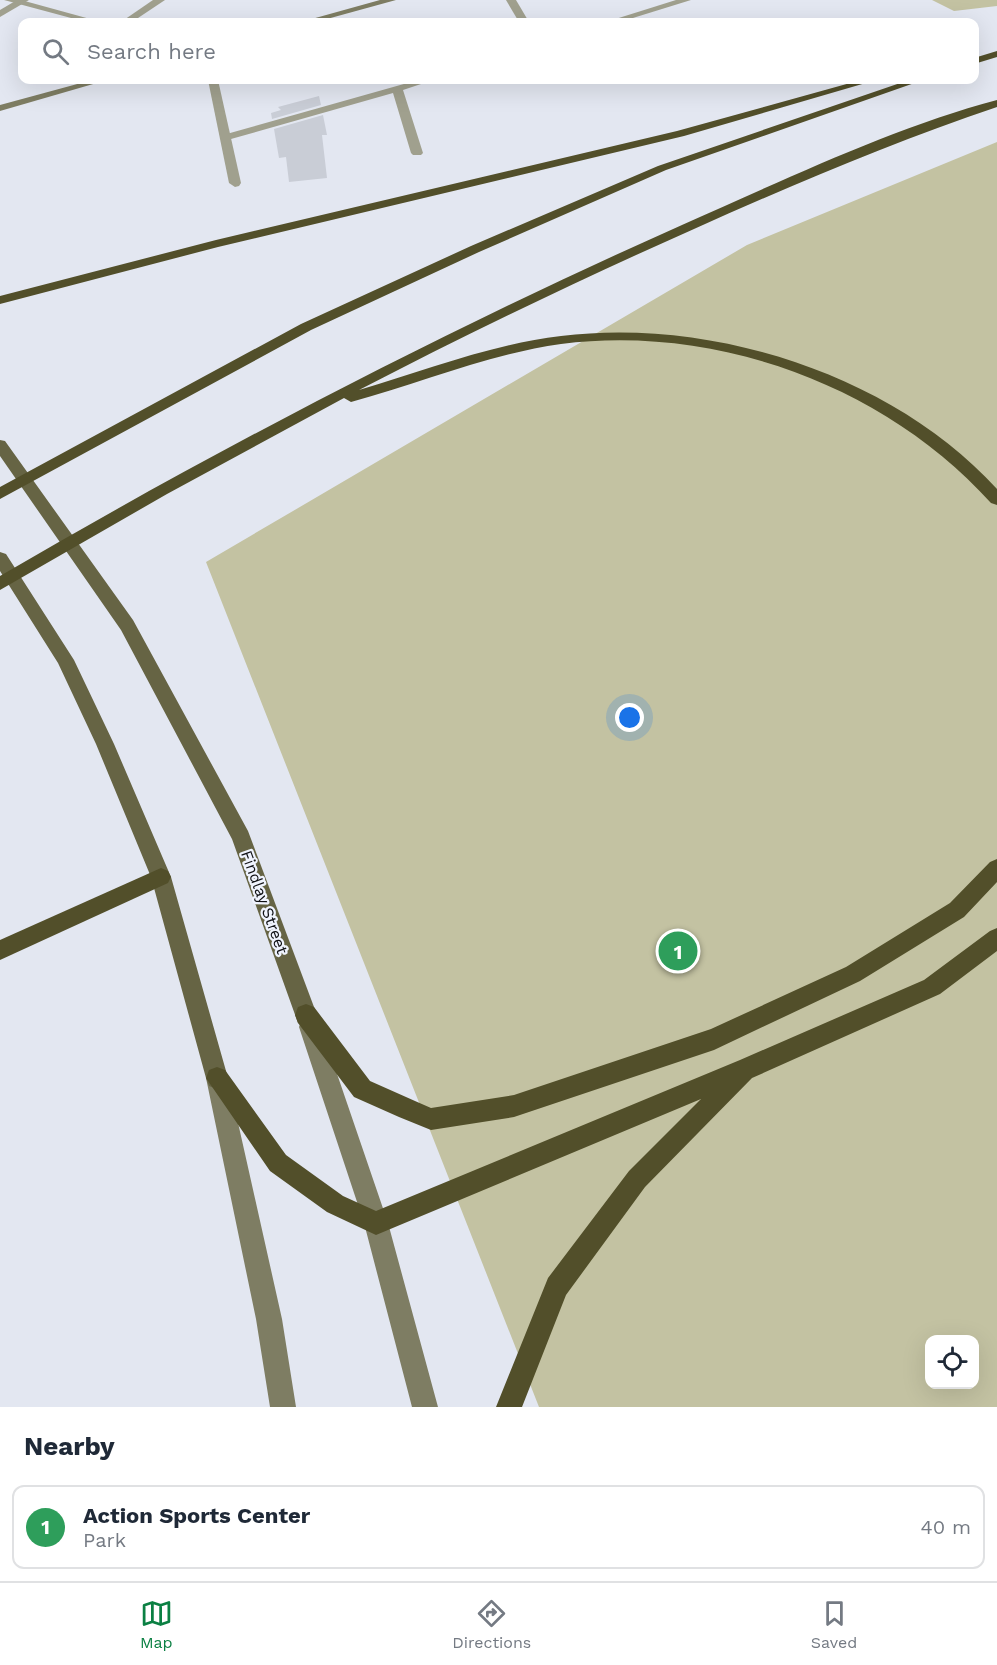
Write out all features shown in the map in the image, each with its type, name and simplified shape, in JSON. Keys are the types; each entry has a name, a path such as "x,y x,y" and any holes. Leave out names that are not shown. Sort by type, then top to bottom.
{"highway":[{"path":"979,51 997,49"},
{"path":"979,60 997,54"},
{"path":"0,300 146,261 680,134 857,84"},
{"path":"0,494 306,327 475,249 662,168 906,84"},
{"path":"0,584 167,488 438,343 606,263 788,182 997,103"},
{"path":"0,312 146,261"},
{"path":"318,406 394,385 486,354 562,340 627,336 697,342 775,359 849,389 909,423 964,465 997,499"},
{"path":"306,1015 362,1089 407,1109 430,1119 514,1106 714,1039 853,974 957,910 997,868"},
{"path":"0,950 161,877"},
{"path":"217,1078 278,1163 335,1204 376,1223 748,1068 932,987 997,938"},
{"path":"509,1407 557,1287 637,1179 748,1068"}],"main road":[{"path":"321,18 391,0"},
{"path":"0,108 87,84"},
{"name":"Findlay Street","path":"0,445 127,625 236,827 306,1015 376,1223 425,1407"},
{"path":"0,558 65,660 105,744 161,877 217,1078 269,1319 283,1407"}],"street":[{"path":"9,0 22,1 82,18"},
{"path":"132,18 160,0"},
{"path":"512,0 523,18"},
{"path":"625,18 686,0"},
{"path":"0,14 22,1"},
{"path":"214,84 235,183"},
{"path":"227,137 414,84"},
{"path":"397,89 417,153"}],"green space":[{"path":"932,0 997,0 997,6 954,11"},
{"path":"997,142 997,1407 539,1407 206,562 747,245"}],"building":[{"path":"319,96 321,105 272,119 271,113 281,110 278,107"},
{"path":"323,115 327,135 322,135 327,178 289,182 286,157 279,158 274,129"}],"place":[{"name":"Action Sports Center","path":"678,951"}]}
